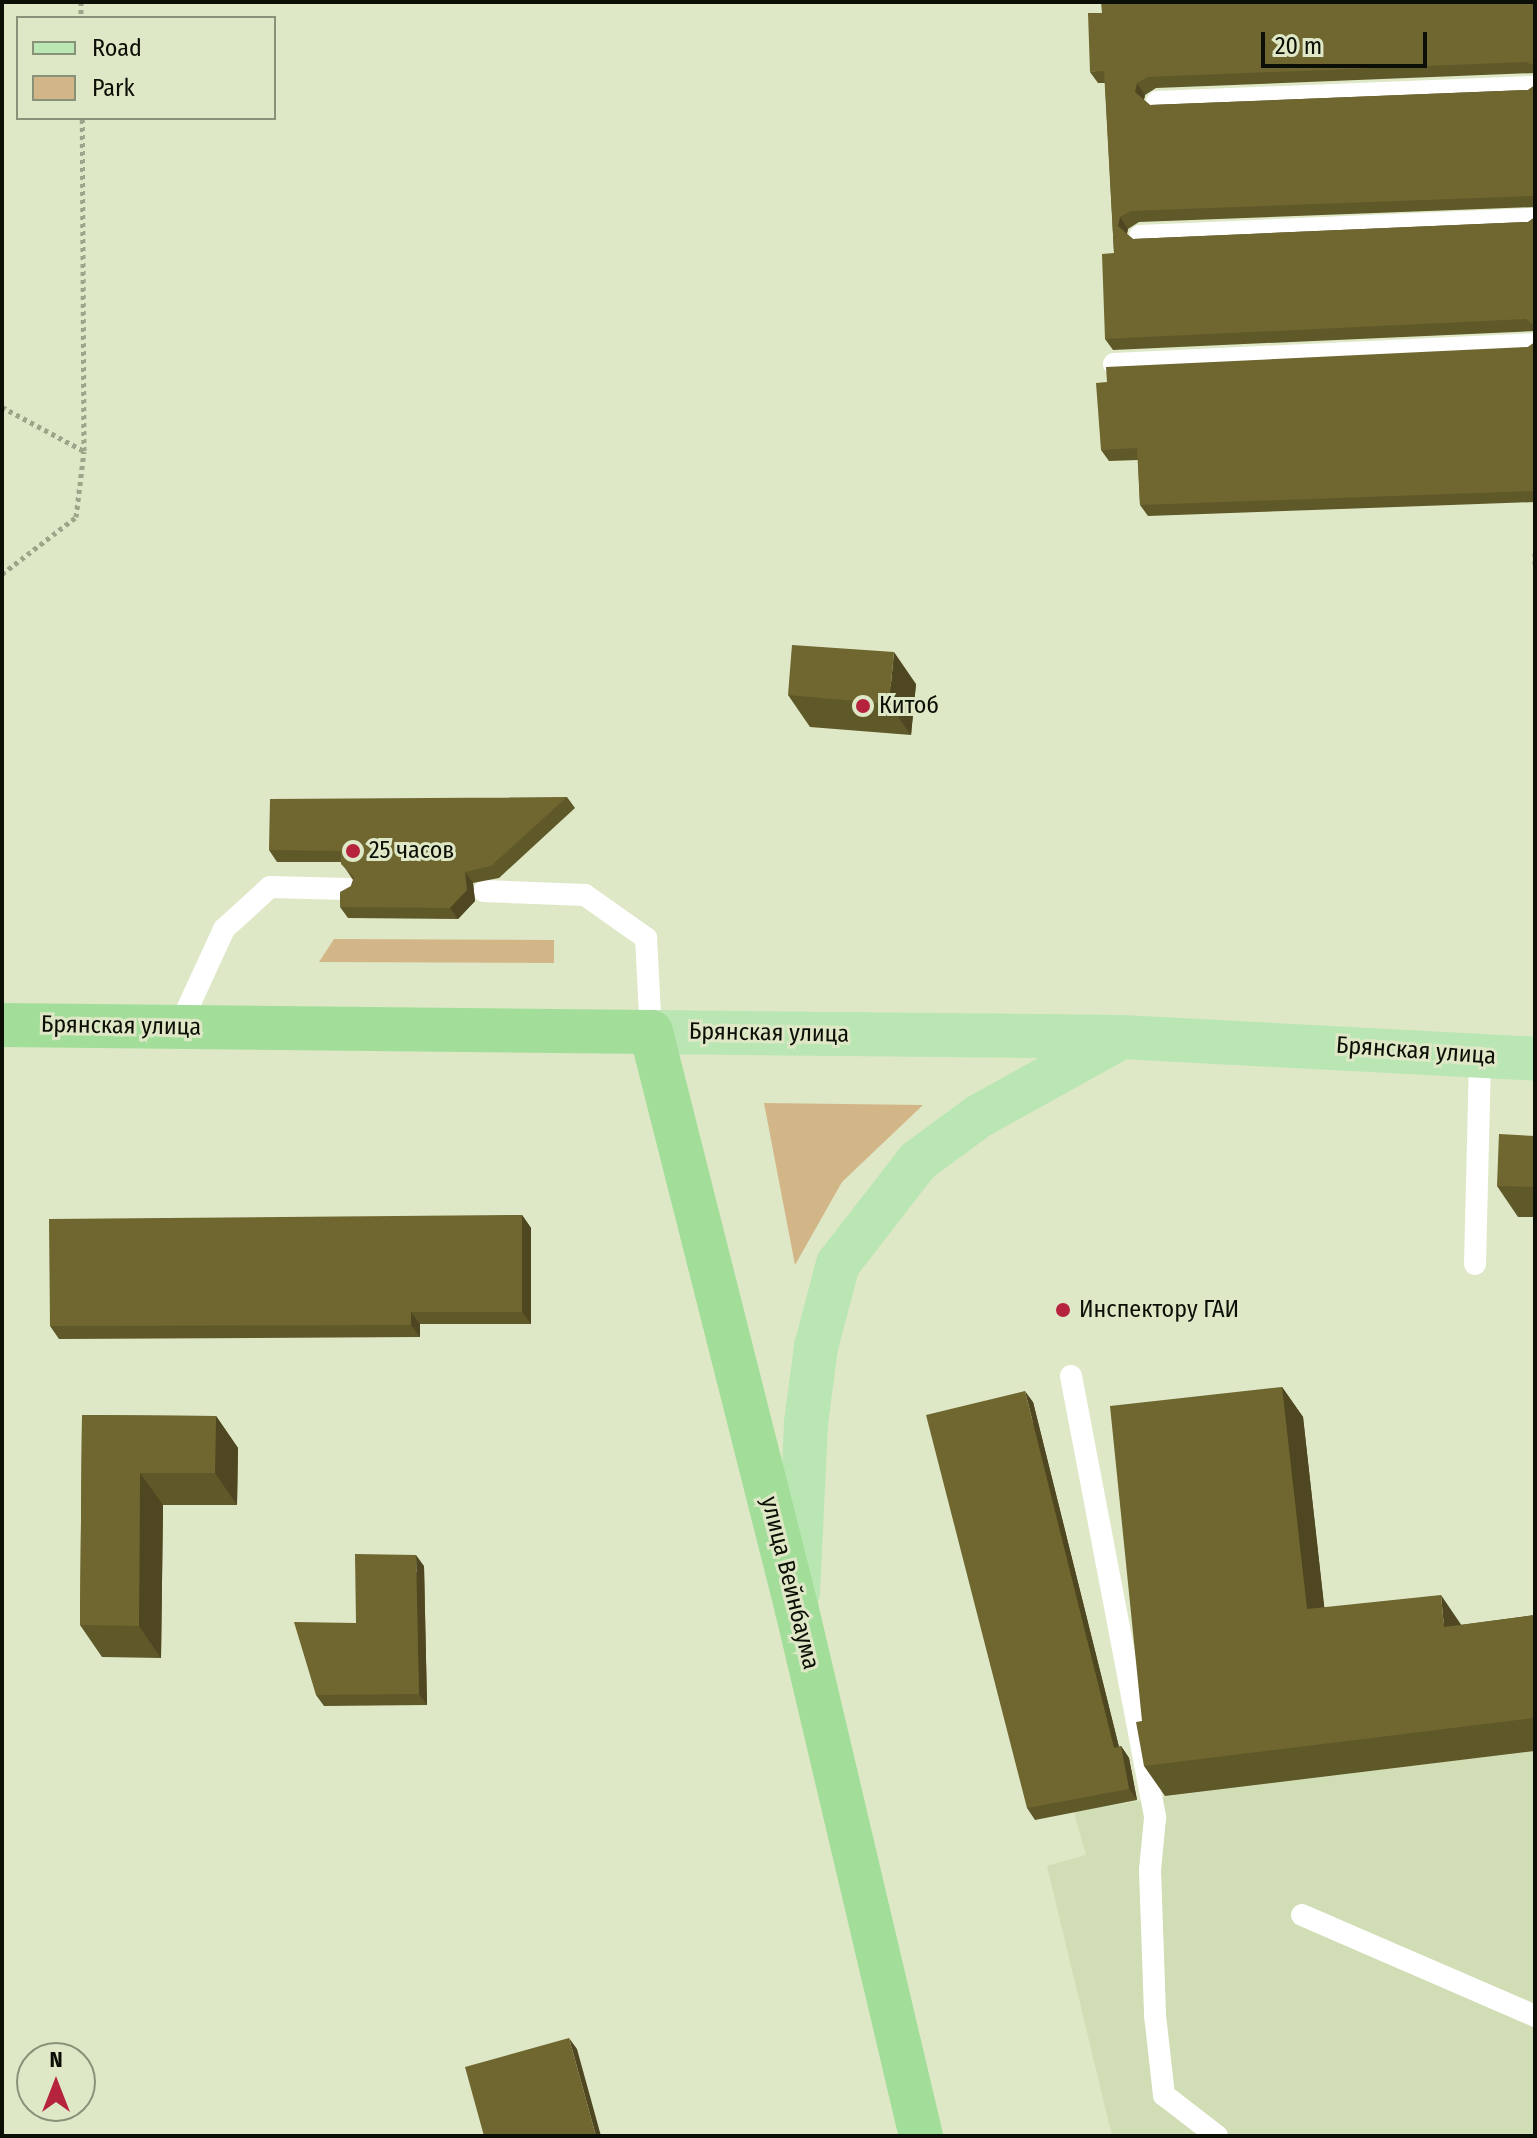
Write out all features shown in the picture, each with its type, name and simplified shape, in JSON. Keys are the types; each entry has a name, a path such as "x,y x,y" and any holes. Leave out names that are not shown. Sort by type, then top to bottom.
{"highway":[{"name":"Брянская улица","path":"2,1025 651,1032"},
{"name":"улица Вейнбаума","path":"651,1032 797,1610 921,2136"}],"main road":[{"name":"Брянская улица","path":"651,1032 1122,1037 1535,1059"},
{"path":"797,1610 806,1423 816,1347 838,1264 918,1161 979,1116 1122,1037"}],"lane":[{"path":"1157,102 1535,87"},
{"path":"1140,236 1535,219"},
{"path":"1114,364 1535,344"},
{"path":"179,1027 224,929 270,887 348,889"},
{"path":"484,891 585,895 646,938 651,1032"},
{"path":"1475,1264 1480,1055"},
{"path":"1071,1376 1155,1818 1150,1870 1154,2000 1164,2095 1217,2136"},
{"path":"1302,1915 1535,2016"}],"path":[{"path":"2,574 76,517 84,451 82,120"},
{"path":"2,407 84,451"}],"shaded area":[{"path":"1535,1751 1535,2136 1112,2136 1047,1866 1086,1855 1074,1812 1168,1796"}],"green space":[{"path":"334,939 554,940 554,963 319,962"},
{"path":"764,1103 923,1105 842,1182 795,1265"}],"building":[{"path":"1101,2 1535,2 1535,66 1526,62 1148,77 1137,83 1135,92 1150,105 1528,90 1535,85 1535,198 1131,211 1120,217 1118,226 1133,239 1528,222 1535,217 1535,326 1526,319 1105,339 1102,254 1114,253 1104,71 1090,72 1088,13 1102,13"},
{"path":"1535,342 1535,491 1140,505 1137,448 1101,450 1096,383 1107,382 1106,367 1528,347"},
{"path":"792,645 894,652 889,704 788,695"},
{"path":"567,797 491,866 465,872 467,890 450,908 340,907 340,892 351,886 354,877 341,864 341,851 269,850 270,799"},
{"path":"1499,1134 1535,1136 1535,1187 1497,1186"},
{"path":"522,1215 522,1312 411,1312 411,1325 50,1326 49,1219"},
{"path":"1282,1387 1307,1609 1441,1595 1444,1627 1535,1615 1535,1718 1144,1766 1136,1722 1142,1721 1110,1406"},
{"path":"1025,1391 1114,1748 1121,1746 1129,1789 1027,1808 926,1415"},
{"path":"82,1415 216,1416 215,1473 140,1473 139,1626 80,1625"},
{"path":"355,1554 416,1555 419,1694 316,1695 294,1622 356,1623"},
{"path":"569,2038 596,2136 484,2136 465,2067"}],"place":[{"name":"Китоб","path":"863,706"},
{"name":"25 часов","path":"353,851"},
{"name":"Инспектору ГАИ","path":"1063,1310"}]}
